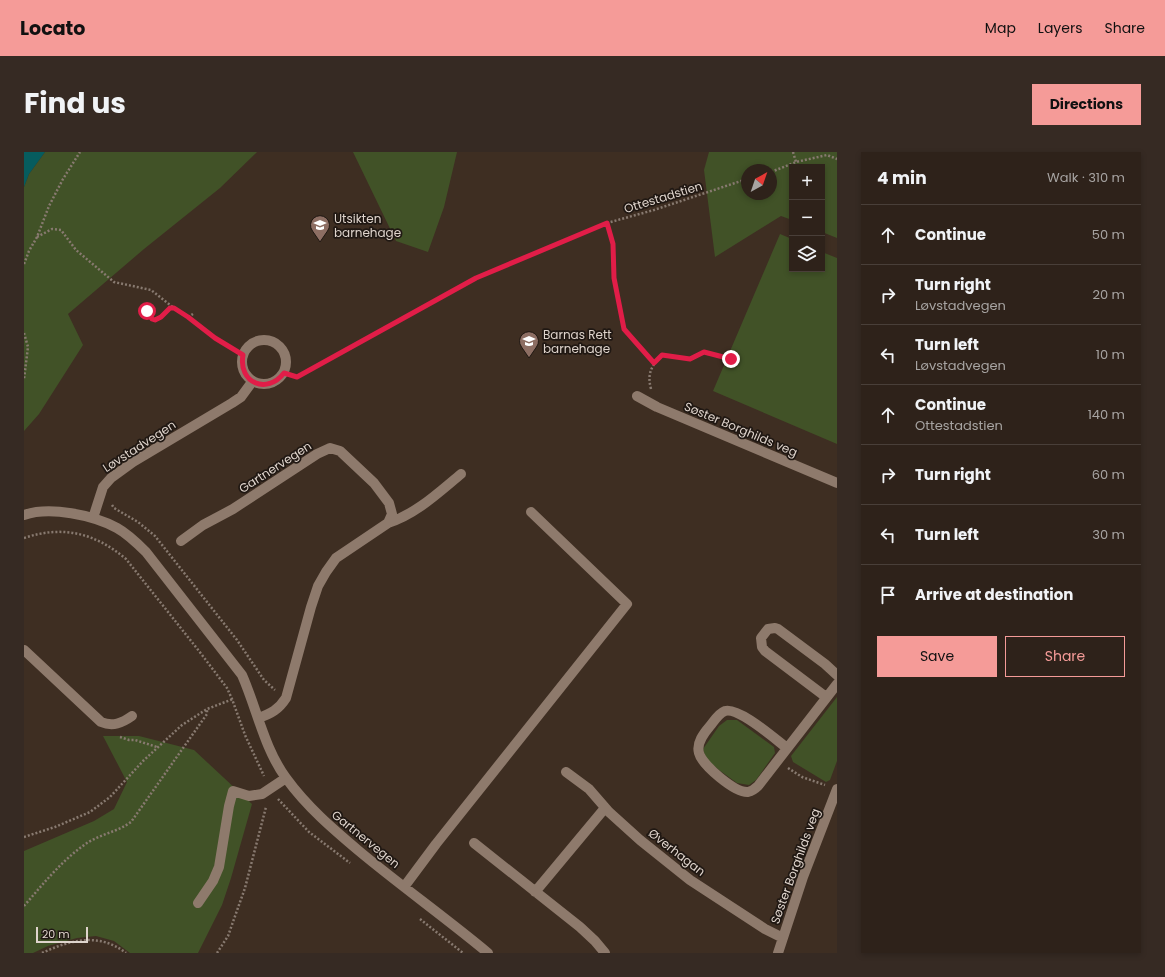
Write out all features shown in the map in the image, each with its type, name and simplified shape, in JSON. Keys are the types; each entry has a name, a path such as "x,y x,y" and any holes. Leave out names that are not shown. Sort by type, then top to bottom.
{"street":[{"path":"264,340 274,342 280,346 286,357 286,367 284,373 275,383 267,385 252,382 243,371 243,355 247,348 257,341 264,340"},
{"name":"Løvstadvegen","path":"93,518 103,487 111,478 133,462 232,403 240,397 252,382"},
{"name":"Søster Borghilds veg","path":"637,396 650,404 837,483"},
{"name":"Gartnervegen","path":"181,541 203,525 233,509 317,454 330,448 340,451 349,459 374,483 390,503 392,514 388,523"},
{"path":"258,718 267,716 279,708 286,698 318,586 336,558 388,523 416,511 460,474"},
{"path":"24,515 42,511 93,518"},
{"path":"404,886 627,604 531,512"},
{"name":"Gartnervegen","path":"93,518 118,528 131,537 146,552 242,675 250,692 258,718 275,760 286,778 322,820 488,953"},
{"path":"826,697 765,651 761,642 762,635 768,629 778,629 825,664 837,675"},
{"path":"24,650 97,719 106,724 114,725 124,722 132,716"},
{"path":"787,748 752,722 730,710 724,711 719,715 704,734 698,748 702,760 709,768 742,792 749,792 753,790 787,748 837,684"},
{"name":"Øverhagan","path":"566,772 589,789 605,808 640,840 690,880 765,929 783,938"},
{"path":"198,903 213,881 219,867 229,806 233,791 249,796 262,794 286,778"},
{"name":"Søster Borghilds veg","path":"778,953 803,877 837,789"},
{"path":"536,892 605,808"},
{"path":"474,843 580,927 605,953"}],"path":[{"path":"24,264 37,237 49,206 63,179 80,152"},
{"path":"793,152 796,162"},
{"path":"777,170 796,162 827,155 837,159"},
{"name":"Ottestadstien","path":"284,373 297,377 476,278 607,223 654,210 741,181"},
{"path":"607,223 613,244 614,278 624,329 654,363"},
{"path":"37,237 52,229 61,230 76,250 114,282 151,290 215,338 243,355"},
{"path":"147,311 152,319 155,320 161,317 170,308 174,308"},
{"path":"188,317 194,314"},
{"path":"24,333 28,347 24,379"},
{"path":"650,404 650,371 654,363 662,355 690,359 704,352 731,359"},
{"path":"24,837 55,827 90,812 110,797 143,761 182,725 207,709 237,697"},
{"path":"24,906 63,862 96,837 121,828 131,822 207,714 207,709"},
{"path":"106,724 120,737 158,747"},
{"path":"778,759 802,777 837,789"},
{"path":"217,953 228,936 245,888 265,808 268,804"},
{"path":"42,953 60,946 85,940 98,940 113,945 126,953"}],"green space":[{"path":"45,152 257,152 220,188 144,249 68,314 83,345 39,414 24,431 24,187 29,174"},
{"path":"353,152 457,152 444,207 428,252 396,241"},
{"path":"709,152 837,152 837,238 825,233 825,164 789,164 789,219 781,216 715,257 704,170"},
{"path":"780,234 789,238 789,272 825,272 825,253 837,258 837,444 713,391"},
{"path":"837,697 837,761 830,780 826,782 793,762 791,756"},
{"path":"727,720 737,720 774,747 775,753 756,780 749,785 737,783 706,759 703,749 719,726"},
{"path":"103,736 139,736 194,750 252,804 222,905 198,953 130,953 114,941 96,936 77,938 48,946 33,953 24,953 24,851 94,821 114,809 127,782"}],"water":[{"path":"24,152 45,152 29,174 24,187"}],"place":[{"name":"Utsikten barnehage","path":"320,242"},
{"name":"Barnas Rett barnehage","path":"529,358"}],"route":[{"path":"147,311 152,319 155,320 161,317 170,308 174,308 215,338 243,355 243,371 248,378 257,384 267,385 275,383 284,373 297,377 476,278 607,223 613,244 614,278 624,329 654,363 662,355 690,359 704,352 731,359"}]}
